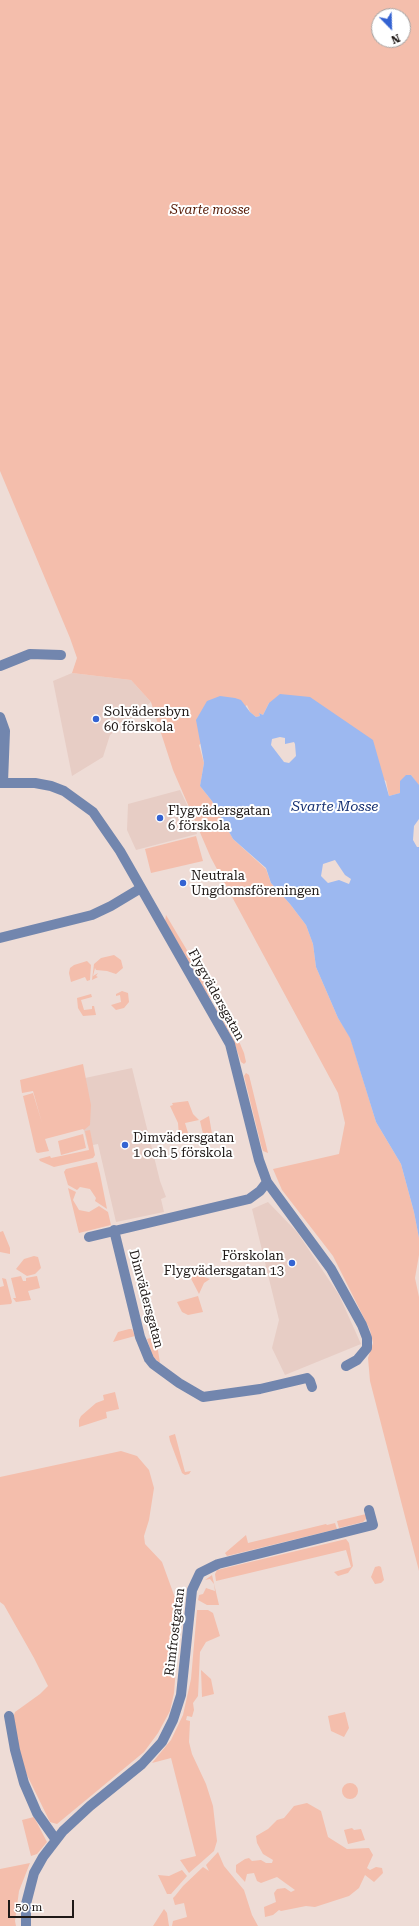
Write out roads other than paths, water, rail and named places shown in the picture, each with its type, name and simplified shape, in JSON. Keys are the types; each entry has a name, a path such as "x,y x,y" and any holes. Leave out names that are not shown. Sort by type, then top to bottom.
{"street":[{"path":"0,666 30,654 61,655"},
{"path":"0,716 4,731 2,783"},
{"name":"Flygvädersgatan","path":"2,783 35,783 51,786 64,791 87,806 100,820 111,837 230,1044 259,1160 267,1182 330,1268 362,1326 367,1338 367,1348 357,1360 346,1366"},
{"path":"0,938 92,915 111,906 141,888"},
{"path":"89,1237 249,1199 260,1191 267,1182"},
{"name":"Dimvädersgatan","path":"114,1230 140,1337 149,1359 153,1364 178,1383 203,1397 260,1389 308,1378 312,1387"},
{"name":"Rimfrostgatan","path":"26,1926 26,1904 34,1873 56,1840 63,1831 90,1806 142,1764 166,1735 173,1720 181,1695 192,1590 200,1573 218,1564 373,1525 369,1510"},
{"path":"10,1716 15,1750 24,1783 37,1813 56,1840"}],"water":[{"name":"Svarte Mosse","path":"280,694 310,697 373,740 389,796 400,793 400,781 406,775 411,775 419,785 419,819 414,826 413,840 417,847 419,847 419,1238 414,1212 401,1164 376,1122 350,1038 338,1018 316,967 313,944 306,925 271,883 266,868 233,839 212,801 200,786 204,763 196,720 207,701 220,696 235,698 241,700 256,717 260,716 259,713 263,715 269,703","holes":["280,737 285,738 285,744 294,742 295,744 296,756 289,763 284,762 271,745 272,739","335,860 345,875 351,879 349,884 339,880 328,883 321,876 323,864"]}],"place":[{"name":"Solvädersbyn 60 förskola","path":"96,719"},
{"name":"Flygvädersgatan 6 förskola","path":"160,818"},
{"name":"Neutrala Ungdomsföreningen","path":"183,883"},
{"name":"Dimvädersgatan 1 och 5 förskola","path":"125,1145"},
{"name":"Förskolan Flygvädersgatan 13","path":"292,1263"}],"park label":[{"name":"Svarte mosse","path":"210,210"}]}
